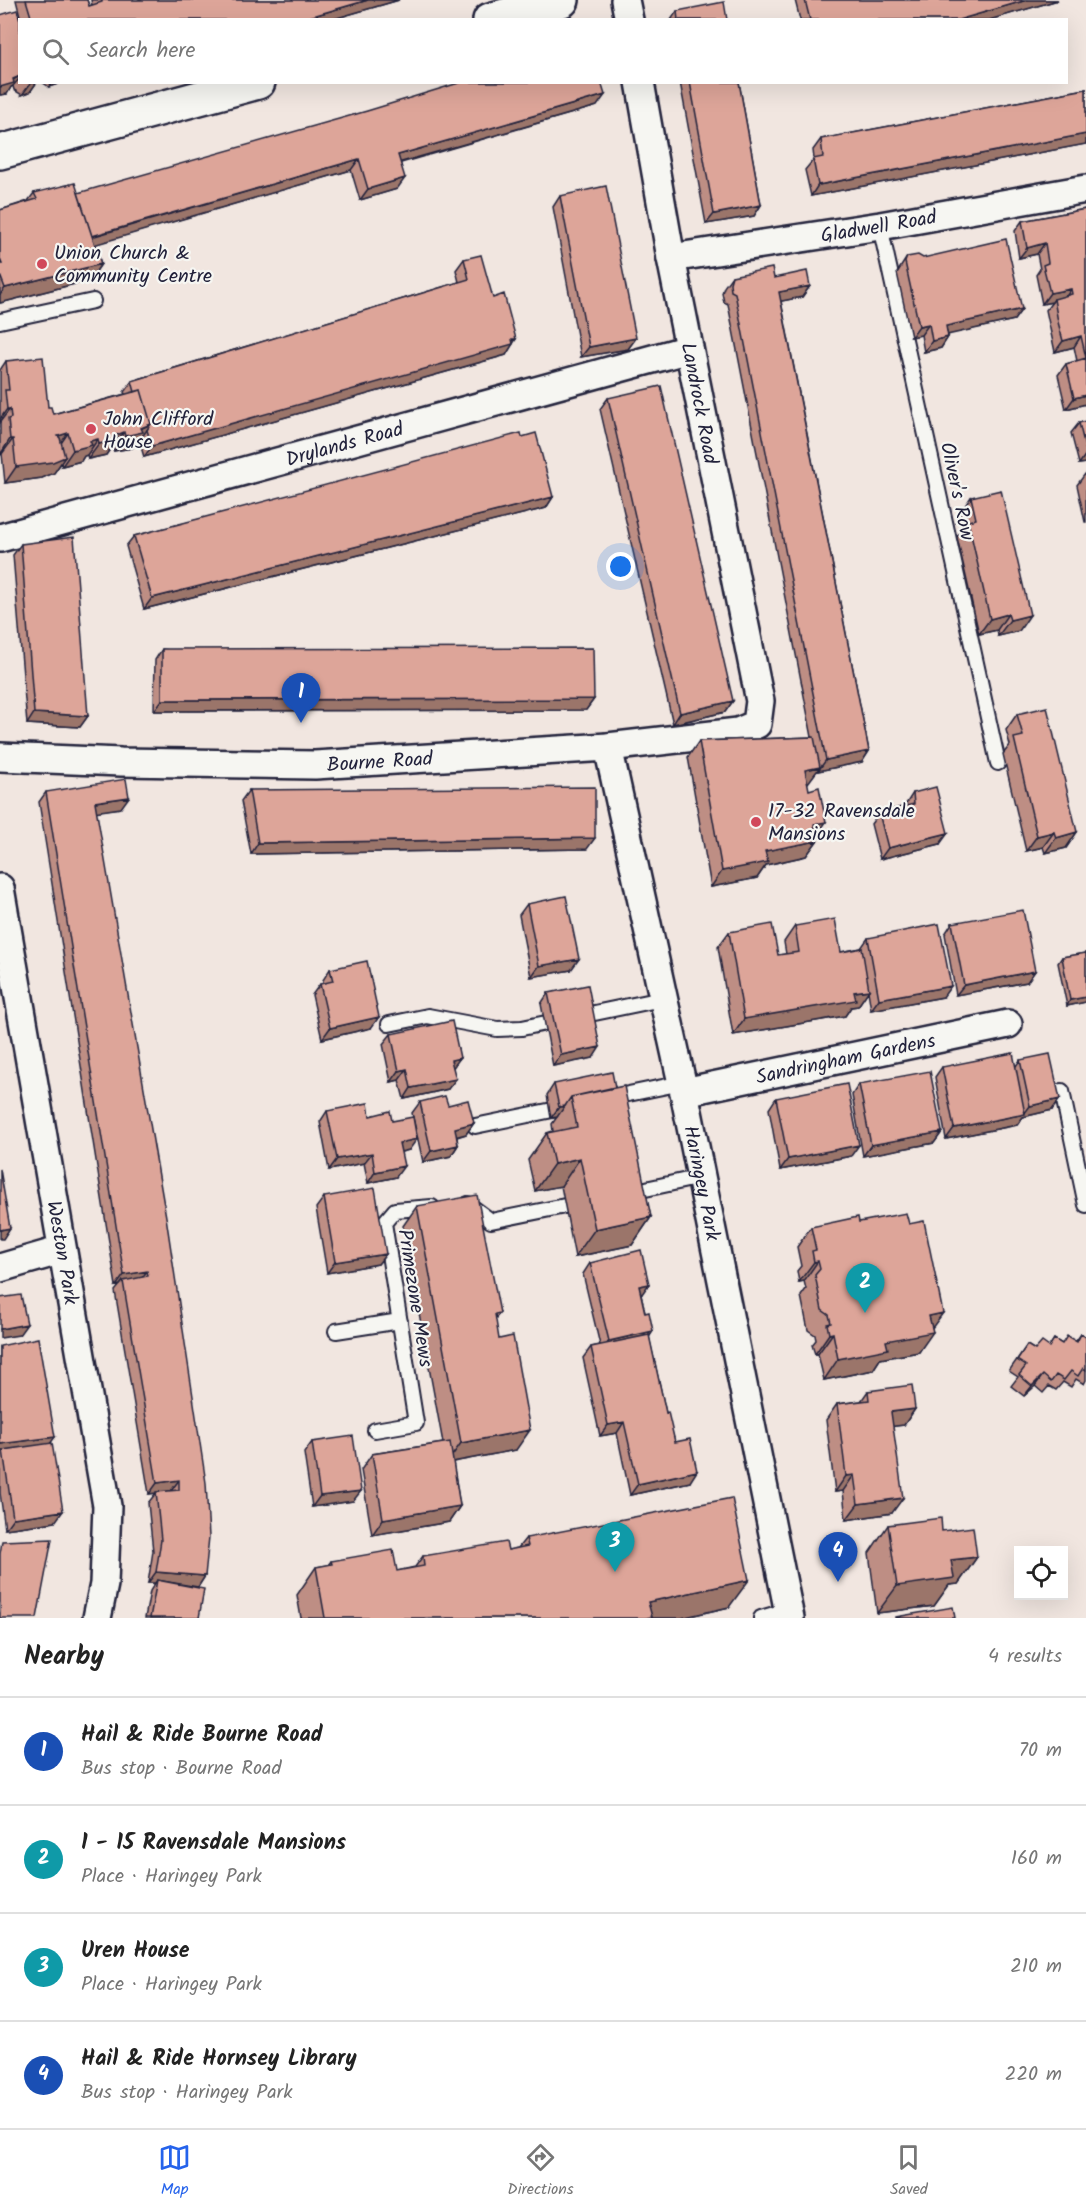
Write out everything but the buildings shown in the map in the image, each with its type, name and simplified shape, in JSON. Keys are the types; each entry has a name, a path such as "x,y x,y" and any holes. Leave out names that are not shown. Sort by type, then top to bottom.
{"street":[{"path":"497,18 562,0"},
{"path":"625,0 629,18"},
{"path":"0,152 251,84"},
{"name":"Landrock Road","path":"640,84 671,258 760,701 757,724"},
{"name":"Gladwell Road","path":"671,258 880,226 1086,189"},
{"name":"Drylands Road","path":"0,538 689,349"},
{"name":"Bourne Road","path":"0,757 121,762 315,765 608,747 738,732 757,724"},
{"name":"Haringey Park","path":"608,747 683,1087 789,1614"},
{"name":"Weston Park","path":"0,888 107,1506 104,1584 97,1618"},
{"name":"Sandringham Gardens","path":"683,1087 1008,1024"},
{"path":"0,1268 62,1250"}],"lane":[{"name":"Oliver's Row","path":"880,226 998,763"},
{"path":"0,321 93,301"},
{"path":"389,1024 428,1016 497,1029 522,1028 662,999"},
{"path":"475,1126 584,1103 683,1087"},
{"path":"1062,1091 1086,1205"},
{"path":"621,1194 701,1177"},
{"name":"Primezone Mews","path":"375,1430 416,1424 384,1223 395,1210 465,1202 491,1221 565,1206"},
{"path":"336,1331 399,1321"},
{"path":"761,1618 789,1614"}],"place":[{"name":"Union Church & Community Centre","path":"42,264"},
{"name":"John Clifford House","path":"91,429"},
{"name":"Hail & Ride Bourne Road","path":"301,723"},
{"name":"17-32 Ravensdale Mansions","path":"756,822"},
{"name":"1 - 15 Ravensdale Mansions","path":"865,1313"},
{"name":"Uren House","path":"615,1572"},
{"name":"Hail & Ride Hornsey Library","path":"838,1582"}]}
